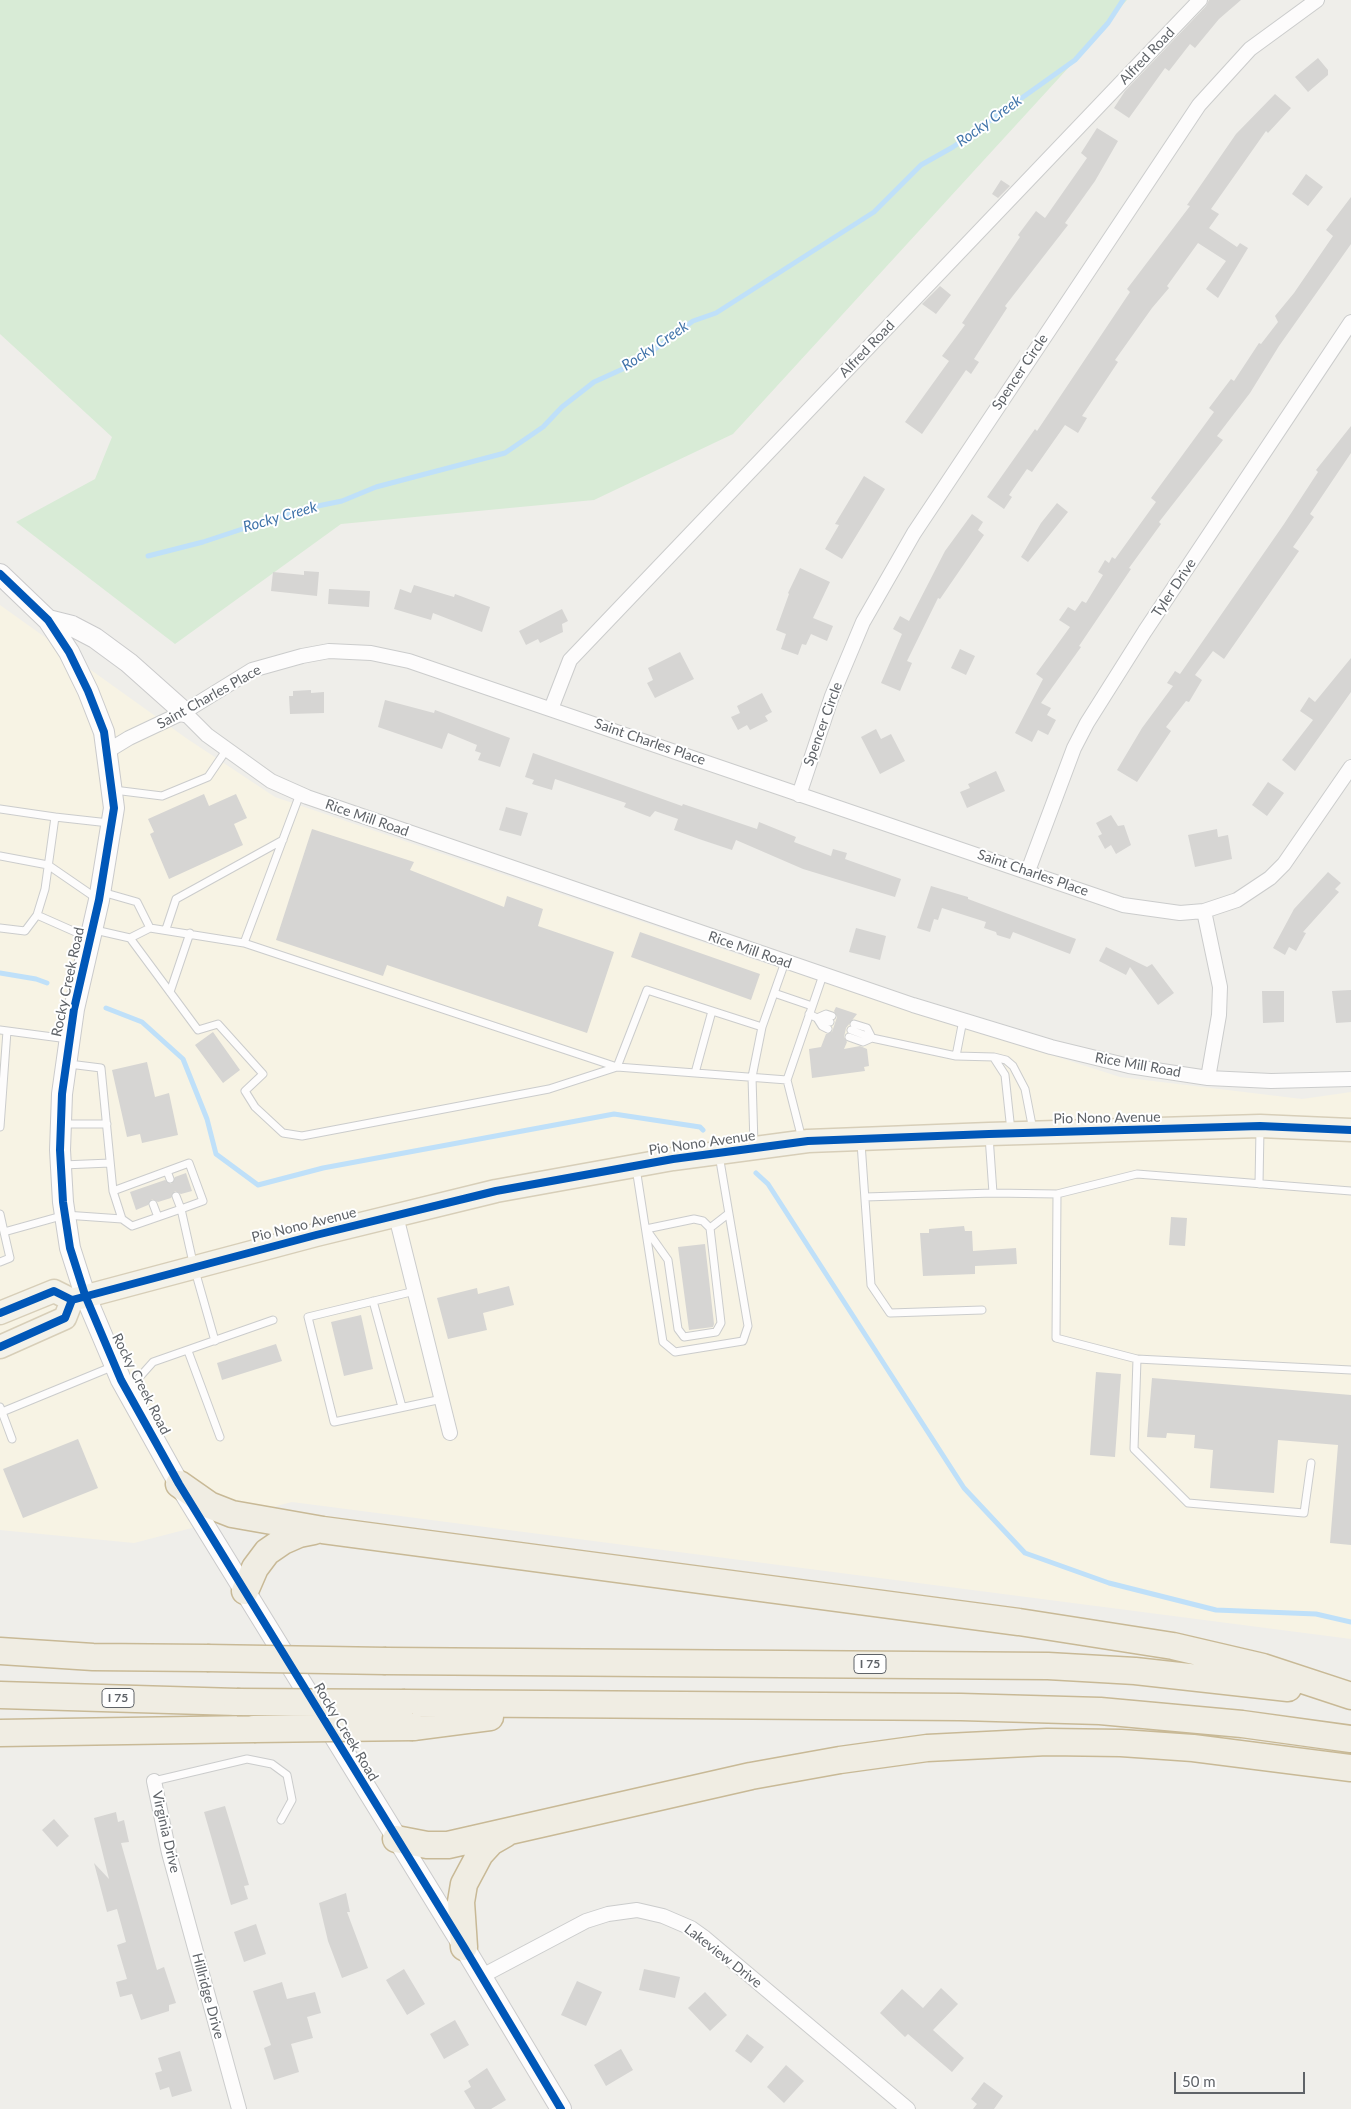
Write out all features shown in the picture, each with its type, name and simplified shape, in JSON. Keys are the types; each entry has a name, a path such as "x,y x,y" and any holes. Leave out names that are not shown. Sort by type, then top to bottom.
{"highway":[{"path":"179,1484 209,1505 221,1510 323,1530 1019,1622 1173,1646 1263,1667 1351,1696"},
{"path":"245,1591 255,1568 267,1552 283,1540 299,1534 323,1530"},
{"name":"I 75","path":"0,1651 93,1658 1048,1666 1228,1680 1351,1696"},
{"name":"I 75","path":"0,1695 236,1702 409,1715 567,1704 962,1707 1100,1711 1242,1724 1351,1739"},
{"path":"0,1733 254,1729 409,1715"},
{"path":"396,1838 427,1845 448,1845 752,1776 840,1760 927,1748 1021,1743 1120,1743 1202,1749 1351,1768"},
{"path":"464,1947 461,1909 464,1884 480,1854 491,1842 508,1832"}],"main road":[{"name":"Pio Nono Avenue","path":"79,1298 496,1191 636,1165 755,1148 803,1142 1022,1133 1260,1126 1351,1130"},
{"path":"0,1313 54,1290 79,1298 66,1318 0,1347"}],"street":[{"name":"Alfred Road","path":"551,709 570,660 1200,0"},
{"name":"Spencer Circle","path":"799,794 832,696 863,622 919,525 1199,105 1250,49 1317,0"},
{"name":"Tyler Drive","path":"1028,871 1074,748 1087,723 1140,638 1351,322"},
{"name":"Rocky Creek Road","path":"0,574 48,620 69,652 88,691 104,732 111,790 113,823 100,896 68,1039 61,1124 61,1166 65,1215 79,1298 127,1391 179,1484 482,1976 561,2109"},
{"path":"48,620 72,626 95,638 129,662 184,712"},
{"name":"Saint Charles Place","path":"106,752 129,738 184,712 252,670 302,656 345,650 372,653 409,661 1138,908 1173,913 1204,911 1237,900 1270,878 1284,864 1351,767"},
{"name":"Rice Mill Road","path":"184,712 207,735 270,781 300,794 823,975 963,1020 1051,1047 1129,1066 1208,1078 1271,1082 1351,1079"},
{"path":"1204,911 1220,987 1219,1015 1208,1078"},
{"path":"396,1216 450,1433"},
{"name":"Virginia Drive","path":"154,1781 178,1883"},
{"name":"Hillridge Drive","path":"178,1883 239,2109"},
{"name":"Lakeview Drive","path":"482,1976 586,1921 608,1914 636,1910 663,1916 691,1928 705,1938 908,2109"}],"lane":[{"path":"111,790 162,796 208,778 227,749"},
{"path":"244,943 300,794"},
{"path":"0,809 113,823"},
{"path":"0,928 25,932 37,915 45,889 55,817"},
{"path":"166,928 176,899 283,840"},
{"path":"0,856 48,866 100,896 137,902 150,928"},
{"path":"37,915 91,934 130,938 150,928 166,928 244,943 617,1067 787,1080"},
{"path":"170,992 190,933"},
{"path":"130,938 198,1030 218,1024 263,1074 245,1091 256,1107 283,1133 302,1136 549,1089 617,1067"},
{"path":"755,1148 752,1077 762,1027 785,962"},
{"path":"803,1142 787,1080 823,975"},
{"path":"617,1067 647,990 762,1027"},
{"path":"774,993 812,1006"},
{"path":"695,1073 712,1011"},
{"path":"809,1014 830,1022"},
{"path":"956,1056 963,1020"},
{"path":"872,1038 867,1028 851,1030 863,1042 872,1038 956,1056 994,1057 1006,1060 1018,1075 1025,1089 1022,1133"},
{"path":"0,1127 3,1031 68,1039"},
{"path":"994,1057 1004,1075 1022,1133"},
{"path":"65,1063 101,1068 113,1191 122,1219"},
{"path":"61,1124 107,1124"},
{"path":"1259,1184 1260,1126"},
{"path":"989,1134 993,1192"},
{"path":"861,1140 870,1285 890,1313 982,1310"},
{"path":"636,1165 663,1342 674,1352 743,1341 748,1326 719,1153"},
{"path":"61,1166 110,1162"},
{"path":"4,1232 65,1215 122,1219 132,1226 203,1201 189,1163 167,1171 146,1182 113,1191"},
{"path":"167,1171 170,1178"},
{"path":"865,1197 993,1192 1057,1194 1137,1174 1351,1192"},
{"path":"1057,1194 1056,1338 1136,1359 1351,1370"},
{"path":"176,1196 215,1341"},
{"path":"153,1204 158,1218"},
{"path":"0,1214 10,1258 0,1262"},
{"path":"710,1228 728,1214"},
{"path":"694,1219 703,1221 710,1228 721,1323 716,1332 684,1337 678,1329 668,1260 646,1229 694,1219"},
{"path":"415,1291 308,1317 334,1422 442,1399"},
{"path":"373,1301 402,1407"},
{"path":"127,1391 153,1362 273,1320"},
{"path":"188,1351 220,1438"},
{"path":"1136,1359 1134,1449 1188,1503 1304,1513 1311,1463"},
{"path":"12,1439 1,1409 115,1366"},
{"path":"154,1781 246,1759 272,1764 287,1775 292,1800 281,1820"}],"shaded area":[{"path":"0,605 186,738 275,797 752,959 1120,1077 1302,1099 1351,1092 1351,1639 292,1502 134,1543 0,1530"}],"green space":[{"path":"0,0 1127,0 1070,66 733,434 594,500 341,524 175,644 16,522 95,479 112,437 0,334"}],"building":[{"path":"1209,0 1241,0 1219,19 1195,48 1190,44 1169,71 1165,68 1129,118 1114,108 1125,91 1206,6"},
{"path":"1318,58 1328,70 1328,75 1308,92 1295,77"},
{"path":"1275,94 1291,108 1268,133 1266,131 1211,209 1219,214 1209,228 1237,247 1240,243 1248,248 1218,298 1206,289 1226,261 1198,243 1167,286 1169,288 1152,308 1115,360 1118,362 1082,416 1087,418 1078,433 1065,425 1032,472 1027,469 1009,495 1012,497 1004,509 987,497 1035,429 1037,431 1130,292 1127,289 1190,206 1187,205 1236,134"},
{"path":"1097,128 1118,141 1095,181 1065,223 1068,225 1005,306 1007,308 974,359 979,362 971,374 966,370 922,434 905,422 949,361 942,356 965,325 962,323 1020,237 1018,235 1036,211 1045,218 1087,158 1081,153"},
{"path":"1306,174 1323,187 1308,206 1292,194"},
{"path":"1001,180 1010,186 998,198 992,194"},
{"path":"1351,197 1351,244 1279,346 1250,393 1217,436 1223,440 1159,522 1161,524 1129,568 1131,569 1079,646 1081,647 1041,703 1051,708 1047,715 1056,720 1048,735 1038,730 1032,742 1015,733 1043,679 1036,674 1070,627 1059,620 1068,607 1075,611 1082,601 1086,603 1103,575 1098,572 1105,560 1109,563 1112,557 1115,559 1156,502 1151,498 1214,412 1209,408 1231,379 1234,381 1259,343 1261,344 1278,322 1275,316 1294,293 1333,236 1326,230"},
{"path":"940,286 951,295 936,314 922,304"},
{"path":"1351,426 1351,453 1310,514 1314,517 1293,547 1299,551 1224,659 1213,651 1195,675 1202,680 1189,702 1186,701 1166,727 1171,731 1137,782 1117,770 1142,728 1173,686 1167,683 1175,671 1180,674 1284,524 1318,472 1316,470"},
{"path":"864,476 885,489 842,559 825,549 839,525 835,524"},
{"path":"1057,503 1068,512 1028,562 1021,557 1041,523"},
{"path":"972,514 983,522 978,530 984,535 940,599 938,598 907,661 912,663 900,691 881,683 902,634 893,629 900,616 909,621 945,551"},
{"path":"800,568 830,582 813,618 833,626 827,641 811,634 806,645 802,644 798,655 781,649 786,634 776,630 788,593"},
{"path":"304,571 319,572 317,596 271,591 273,572 304,575"},
{"path":"414,585 454,597 455,594 490,607 482,632 433,613 431,620 394,609 400,589 411,593"},
{"path":"329,589 370,591 369,607 328,604"},
{"path":"562,609 568,621 562,624 563,632 540,643 538,639 526,645 519,631"},
{"path":"960,649 975,656 966,675 951,668"},
{"path":"680,652 694,679 655,698 647,683 653,680 648,668"},
{"path":"1351,658 1351,692 1295,771 1282,760 1313,720 1300,711 1309,697 1315,702"},
{"path":"311,690 311,693 324,692 324,713 290,714 289,696 293,696 293,691"},
{"path":"762,693 772,712 765,716 768,721 750,730 747,725 738,730 731,717 740,713 737,706"},
{"path":"385,700 434,713 435,710 510,738 500,767 478,760 481,753 475,751 477,745 448,733 442,749 378,727"},
{"path":"876,729 881,739 891,734 905,761 880,774 861,737"},
{"path":"533,753 682,806 683,804 757,829 759,822 796,837 794,842 831,856 833,849 847,853 845,859 901,879 895,897 803,869 736,840 732,850 699,839 674,830 678,819 655,811 650,817 624,807 626,803 555,779 552,790 532,784 534,780 525,777"},
{"path":"996,771 1005,791 967,808 960,792 970,788 968,784"},
{"path":"1268,782 1284,793 1267,816 1252,805"},
{"path":"204,794 209,806 236,794 247,818 234,824 243,845 169,879 150,834 154,832 148,819"},
{"path":"506,807 528,813 521,836 499,830"},
{"path":"1111,815 1118,826 1124,825 1131,845 1116,854 1111,845 1105,849 1098,836 1102,834 1096,823"},
{"path":"312,829 414,862 410,870 504,907 507,896 543,909 538,926 614,952 587,1033 387,965 383,976 276,940"},
{"path":"1217,829 1218,837 1228,835 1232,859 1195,867 1188,835"},
{"path":"1328,872 1341,883 1335,889 1339,892 1303,932 1306,933 1296,951 1289,947 1285,955 1273,948 1294,909"},
{"path":"931,886 968,897 968,899 1076,939 1070,954 1013,932 1010,939 997,935 996,932 984,928 986,922 942,908 938,920 934,919 930,932 917,928"},
{"path":"856,928 886,936 880,960 849,952"},
{"path":"640,932 760,974 751,1000 631,957"},
{"path":"1106,947 1147,967 1152,964 1174,993 1158,1005 1130,967 1126,975 1099,961"},
{"path":"1351,990 1351,1022 1336,1023 1332,991"},
{"path":"1262,991 1284,991 1284,1022 1263,1023"},
{"path":"836,1007 857,1014 846,1028 844,1037 847,1042 844,1049 860,1046 867,1049 869,1066 864,1067 865,1071 812,1078 809,1049 821,1047 826,1034 832,1032 837,1017 834,1011"},
{"path":"213,1032 240,1070 223,1083 195,1045"},
{"path":"147,1062 155,1097 169,1093 178,1135 142,1143 140,1134 127,1137 112,1070"},
{"path":"186,1173 192,1191 181,1194 175,1191 171,1198 158,1202 152,1199 148,1205 136,1210 130,1192 165,1180 171,1184 175,1177"},
{"path":"1171,1217 1187,1218 1185,1246 1169,1245"},
{"path":"964,1226 965,1231 972,1231 973,1251 1016,1248 1017,1264 975,1266 975,1274 923,1276 920,1233 929,1233 929,1229"},
{"path":"705,1244 714,1324 713,1327 689,1330 678,1247"},
{"path":"509,1286 514,1305 483,1313 487,1330 448,1339 437,1298 477,1288 478,1294"},
{"path":"361,1315 373,1369 344,1376 331,1322"},
{"path":"276,1344 282,1361 222,1380 217,1363"},
{"path":"1096,1372 1121,1374 1115,1457 1090,1455"},
{"path":"1152,1378 1351,1395 1351,1545 1330,1543 1338,1445 1278,1440 1274,1493 1210,1488 1213,1450 1194,1448 1195,1435 1167,1433 1166,1438 1147,1437"},
{"path":"78,1439 98,1488 23,1518 3,1469"},
{"path":"225,1806 249,1885 244,1886 248,1899 231,1905 204,1812"},
{"path":"116,1812 118,1822 124,1820 129,1842 121,1843 157,1970 164,1967 176,2003 169,2005 169,2011 141,2020 132,1994 120,1997 116,1982 127,1979 117,1945 126,1942 117,1909 107,1912 94,1863 109,1879 94,1818"},
{"path":"54,1819 69,1836 57,1847 42,1830"},
{"path":"346,1893 350,1912 347,1912 368,1968 342,1978 328,1941 319,1903"},
{"path":"256,1924 266,1954 244,1962 234,1932"},
{"path":"404,1969 425,2004 407,2015 386,1980"},
{"path":"644,1969 680,1977 675,1998 639,1990"},
{"path":"577,1981 602,1992 586,2026 561,2015"},
{"path":"282,1982 287,1999 315,1992 321,2013 307,2017 313,2038 291,2044 299,2072 274,2080 264,2048 271,2045 253,1991"},
{"path":"941,1988 958,2004 933,2030 964,2058 952,2072 908,2034 905,2037 880,2013 902,1989 923,2008"},
{"path":"705,1992 727,2015 710,2031 688,2008"},
{"path":"455,2020 469,2045 444,2059 430,2034"},
{"path":"747,2034 764,2047 751,2063 735,2051"},
{"path":"621,2049 633,2070 606,2086 594,2065"},
{"path":"180,2051 192,2091 172,2097 169,2087 160,2090 155,2073 162,2071 158,2058"},
{"path":"786,2065 804,2081 784,2103 767,2087"},
{"path":"487,2068 506,2100 491,2109 475,2109 464,2091 471,2087 468,2081"},
{"path":"984,2082 1003,2096 994,2109 973,2109 977,2104 971,2099"}],"waterway":[{"name":"Rocky Creek","path":"148,556 203,542 303,509 342,501 376,487 505,453 543,427 562,407 594,382 636,363 693,321 716,313 874,212 921,165 953,147 1075,60 1108,23 1123,0"},
{"path":"0,973 36,979 47,983"},
{"path":"106,1008 142,1022 183,1059 207,1119 216,1154 258,1185 323,1168 614,1114 700,1127 703,1130"},
{"path":"756,1173 768,1184 964,1488 1025,1553 1109,1583 1216,1610 1316,1614 1351,1622"}],"cycle path":[{"path":"0,574 48,620 69,652 88,691 104,732 114,808 99,900 74,1009 62,1094 60,1150 63,1202 70,1248 85,1295 121,1380 179,1484 464,1947 561,2109"},
{"path":"0,1313 54,1291 72,1300 316,1235 496,1191 673,1159 808,1141 1260,1126 1351,1130"},
{"path":"0,1347 65,1318 72,1300"}]}
